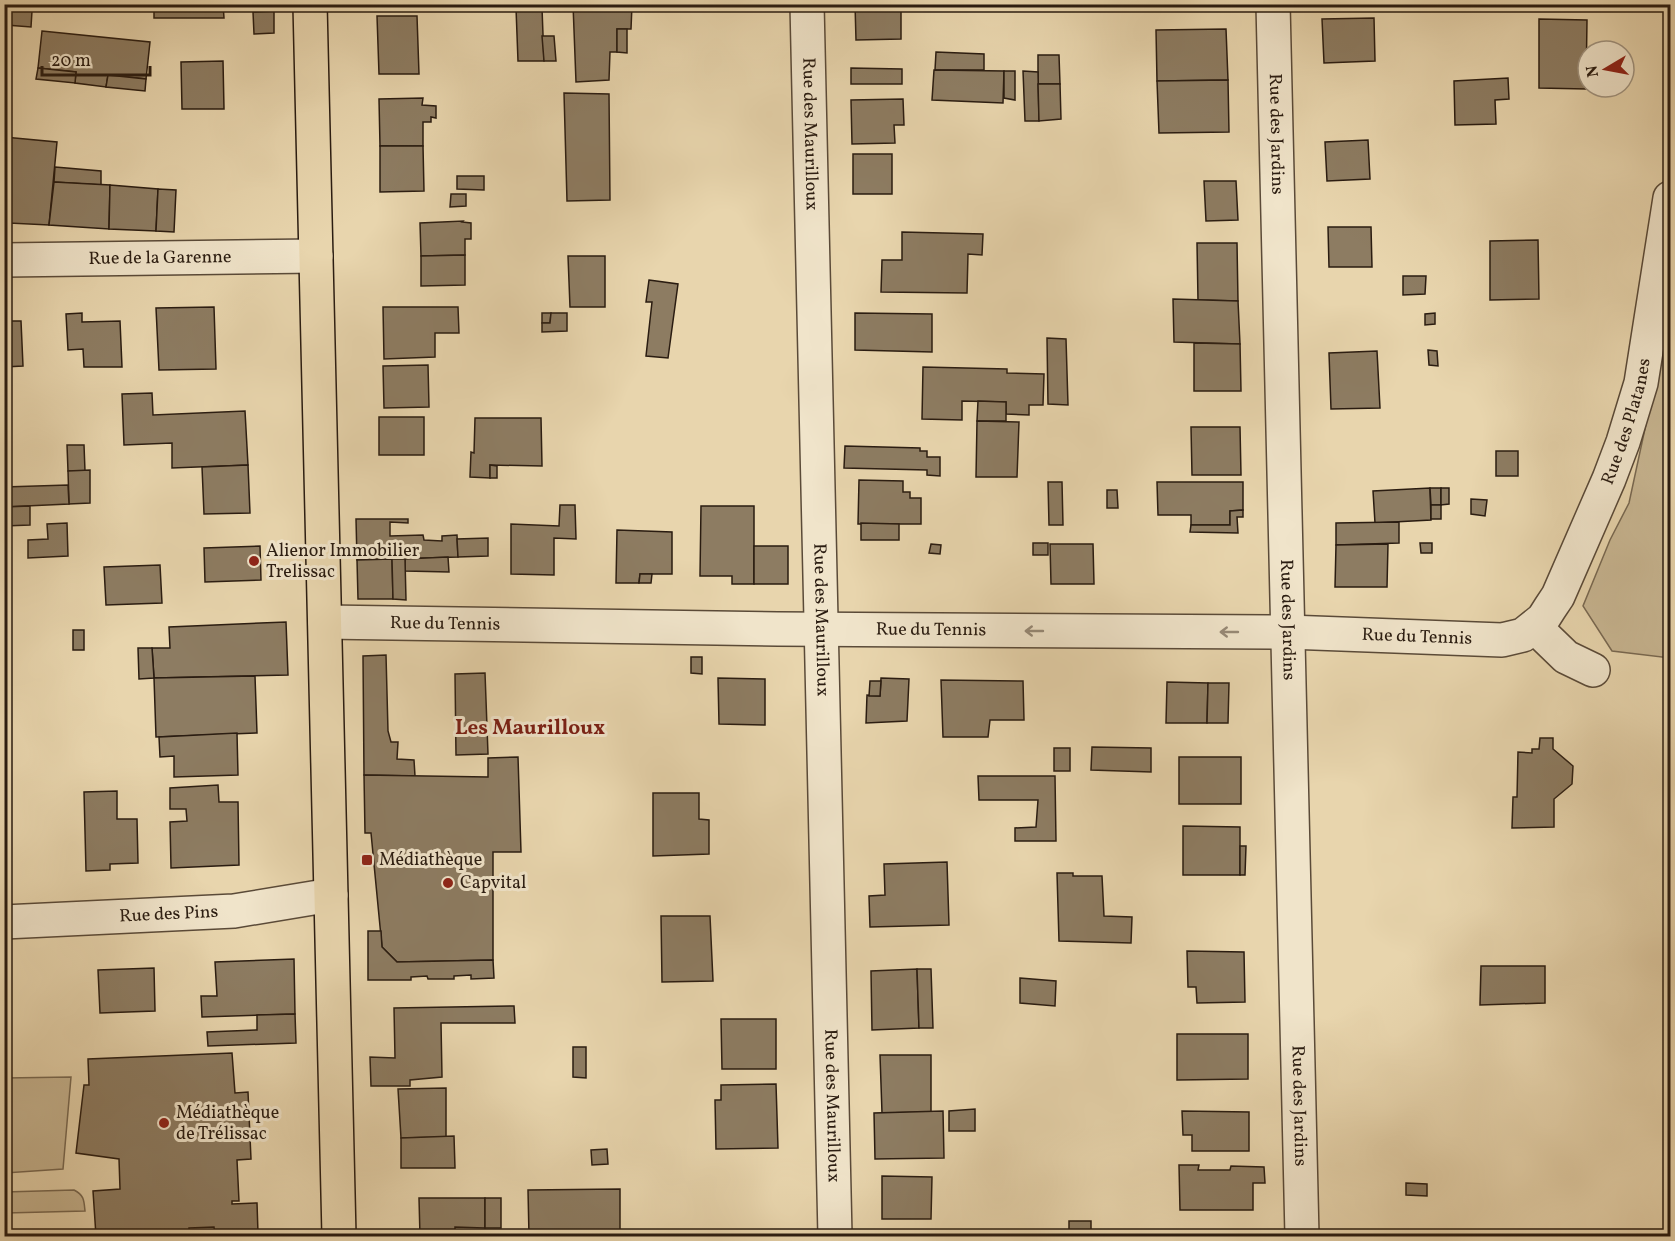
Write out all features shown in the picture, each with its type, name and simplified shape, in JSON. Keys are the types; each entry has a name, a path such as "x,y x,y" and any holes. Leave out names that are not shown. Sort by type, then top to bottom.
{"main road":[{"path":"310,4 339,1236"}],"street":[{"name":"Rue des Maurilloux","path":"807,4 835,1236"},
{"name":"Rue des Jardins","path":"1274,4 1302,1236"},
{"name":"Rue des Platanes","path":"1535,627 1558,596 1623,442 1641,383 1671,198"},
{"name":"Rue de la Garenne","path":"4,260 316,256"},
{"name":"Rue du Tennis","path":"325,622 821,629 1288,632 1502,640 1523,635 1535,627"},
{"path":"1535,627 1566,657 1593,670"},
{"name":"Rue des Pins","path":"4,922 234,911 331,895"}],"shaded area":[{"path":"1670,301 1670,658 1612,651 1583,606 1610,540 1629,503 1666,331"},
{"path":"71,1077 63,1169 5,1173 5,1078"},
{"path":"74,1190 83,1198 85,1211 6,1213 5,1192"}],"building":[{"path":"154,4 223,4 224,18 154,18"},
{"path":"573,4 642,4 632,5 631,29 617,29 617,52 610,52 609,80 576,82"},
{"path":"855,4 901,4 901,39 856,40"},
{"path":"516,8 542,8 544,61 518,61"},
{"path":"8,9 32,11 31,27 6,25"},
{"path":"274,11 274,33 254,34 253,12"},
{"path":"377,16 417,16 419,74 379,74"},
{"path":"1374,18 1375,61 1324,63 1322,19"},
{"path":"1539,19 1587,20 1587,39 1576,39 1576,89 1539,88"},
{"path":"617,29 627,29 627,53 617,52"},
{"path":"1226,29 1228,80 1157,81 1156,30"},
{"path":"42,31 150,42 146,79 108,75 106,87 75,83 76,72 38,68"},
{"path":"542,36 554,36 556,61 544,61"},
{"path":"936,52 984,54 984,70 935,70"},
{"path":"1038,55 1059,55 1060,84 1038,84"},
{"path":"223,61 224,109 182,109 181,62"},
{"path":"38,68 76,72 75,83 36,79"},
{"path":"851,68 902,69 902,84 851,84"},
{"path":"934,70 1004,71 1003,103 932,100"},
{"path":"1004,71 1015,71 1015,100 1004,98"},
{"path":"1023,71 1038,72 1039,121 1025,121"},
{"path":"108,75 146,79 145,91 106,87"},
{"path":"1508,78 1509,99 1495,100 1496,124 1455,125 1454,81"},
{"path":"1228,80 1229,132 1159,133 1157,81"},
{"path":"1038,84 1060,84 1061,119 1039,121"},
{"path":"564,93 609,94 610,200 567,201"},
{"path":"423,98 422,105 436,106 436,118 431,117 431,122 423,122 423,146 380,146 379,99"},
{"path":"903,99 904,125 894,125 895,143 852,144 851,100"},
{"path":"4,137 57,142 49,225 9,223 8,244 4,244"},
{"path":"1368,140 1370,179 1327,181 1325,142"},
{"path":"380,146 423,146 424,191 380,192"},
{"path":"853,154 892,154 892,194 853,194"},
{"path":"55,167 101,171 101,185 54,182"},
{"path":"457,176 484,176 484,190 457,189"},
{"path":"1204,181 1236,181 1238,220 1206,221"},
{"path":"54,182 110,185 109,229 49,225"},
{"path":"110,185 158,189 156,231 109,229"},
{"path":"158,189 176,190 174,232 156,231"},
{"path":"451,194 466,194 466,206 450,207"},
{"path":"463,221 471,223 471,239 465,239 465,255 421,256 420,223"},
{"path":"1328,227 1371,227 1372,267 1329,267"},
{"path":"902,232 983,234 982,255 968,254 967,293 881,292 882,260 902,260"},
{"path":"1538,240 1539,299 1490,300 1490,241"},
{"path":"1197,243 1237,243 1238,301 1198,300"},
{"path":"465,255 465,285 421,286 421,256"},
{"path":"568,256 605,256 605,307 570,307"},
{"path":"1403,276 1426,276 1425,294 1403,295"},
{"path":"649,280 678,284 668,358 646,356 652,302 646,302"},
{"path":"1173,299 1238,301 1240,344 1174,342"},
{"path":"214,307 216,369 159,370 156,308"},
{"path":"383,307 458,307 459,333 435,333 435,357 384,359"},
{"path":"82,313 82,322 120,321 122,367 84,367 83,349 68,350 66,314"},
{"path":"542,313 551,313 550,323 542,323"},
{"path":"551,313 567,313 567,331 542,332 542,323 550,323"},
{"path":"855,313 932,314 932,352 855,350"},
{"path":"1435,313 1435,324 1425,325 1425,314"},
{"path":"4,321 21,321 23,366 4,367"},
{"path":"1047,338 1066,339 1068,405 1048,404"},
{"path":"1194,343 1240,344 1241,391 1194,391"},
{"path":"1428,350 1437,351 1438,366 1429,365"},
{"path":"1377,351 1380,408 1331,409 1329,353"},
{"path":"428,365 429,407 384,408 383,366"},
{"path":"923,367 1007,369 1007,373 1044,374 1043,405 1029,405 1029,415 1006,414 1006,402 962,401 962,420 922,419"},
{"path":"152,393 153,415 245,411 248,465 172,468 172,443 124,445 122,394"},
{"path":"978,401 1006,402 1006,421 977,421"},
{"path":"379,417 424,417 424,455 379,455"},
{"path":"475,418 541,418 542,466 490,465 490,478 470,477 471,452 474,453"},
{"path":"977,421 1019,422 1017,477 976,477"},
{"path":"1191,427 1240,427 1241,475 1192,475"},
{"path":"67,445 84,445 85,471 68,471"},
{"path":"845,446 920,448 920,451 927,451 927,457 940,457 940,476 927,475 927,470 844,468"},
{"path":"1496,451 1518,451 1518,476 1496,476"},
{"path":"248,465 250,513 204,514 202,467"},
{"path":"490,465 497,466 497,478 490,478"},
{"path":"90,470 90,503 69,504 68,471"},
{"path":"859,480 903,481 903,492 910,492 910,498 921,498 921,524 858,524"},
{"path":"1048,482 1062,482 1063,525 1049,525"},
{"path":"1157,482 1243,482 1243,510 1230,511 1230,525 1191,525 1191,515 1158,515"},
{"path":"68,485 69,504 4,507 4,487"},
{"path":"1430,488 1431,520 1375,523 1373,491"},
{"path":"1430,488 1441,488 1441,505 1431,505"},
{"path":"1441,488 1449,488 1449,504 1441,505"},
{"path":"1107,490 1117,490 1118,508 1107,508"},
{"path":"1471,499 1487,500 1485,516 1471,514"},
{"path":"560,505 575,505 576,539 554,538 554,575 511,574 511,524 559,526"},
{"path":"1431,505 1441,505 1441,519 1431,519"},
{"path":"30,506 30,525 4,526 4,507"},
{"path":"701,506 754,506 754,584 732,584 732,576 700,576"},
{"path":"1243,510 1243,517 1237,517 1238,533 1190,532 1191,525 1230,525 1230,511"},
{"path":"356,519 408,519 408,523 390,522 390,536 423,535 424,540 442,541 442,536 457,535 458,557 357,560"},
{"path":"1399,522 1399,543 1336,545 1336,523"},
{"path":"67,523 68,556 28,558 28,540 48,539 47,524"},
{"path":"861,523 899,524 899,540 861,540"},
{"path":"4,526 10,526 10,555 4,555"},
{"path":"617,530 672,532 672,574 640,574 639,583 616,583"},
{"path":"488,538 488,556 458,557 457,539"},
{"path":"1033,543 1048,543 1048,555 1033,555"},
{"path":"1420,543 1432,543 1432,553 1421,553"},
{"path":"931,544 941,545 940,554 929,553"},
{"path":"1050,544 1093,544 1094,584 1051,584"},
{"path":"1388,544 1387,587 1335,587 1336,545"},
{"path":"260,546 261,580 205,582 204,548"},
{"path":"754,546 788,546 788,584 754,584"},
{"path":"448,557 449,572 405,571 405,559"},
{"path":"392,559 393,599 358,599 357,560"},
{"path":"392,559 405,559 406,600 393,599"},
{"path":"160,565 162,603 106,605 104,567"},
{"path":"640,574 652,574 651,583 639,583"},
{"path":"286,622 288,675 154,678 152,648 170,648 169,627"},
{"path":"73,630 84,630 84,650 73,650"},
{"path":"138,648 152,648 154,678 139,679"},
{"path":"386,655 388,731 391,742 398,742 397,759 414,760 415,776 364,775 363,656"},
{"path":"691,657 702,657 702,674 691,673"},
{"path":"485,673 488,754 456,755 455,674"},
{"path":"255,676 257,733 156,737 154,678"},
{"path":"718,678 765,679 765,725 719,724"},
{"path":"881,678 909,679 907,721 866,723 867,695 880,696"},
{"path":"941,680 1023,681 1024,720 990,720 988,737 943,737"},
{"path":"870,681 881,681 880,696 869,696"},
{"path":"1167,682 1208,683 1207,723 1166,723"},
{"path":"1208,683 1229,683 1228,723 1207,723"},
{"path":"237,733 238,775 174,777 174,756 160,757 159,737"},
{"path":"1540,738 1553,738 1553,749 1573,766 1572,784 1554,799 1554,827 1512,828 1513,797 1517,797 1518,752 1532,753 1532,749 1539,749"},
{"path":"1092,747 1151,748 1151,772 1091,770"},
{"path":"1054,748 1070,748 1070,771 1054,771"},
{"path":"518,757 521,852 493,852 493,960 397,962 382,947 371,833 365,833 364,775 488,777 488,758"},
{"path":"1179,757 1241,757 1241,804 1179,804"},
{"path":"978,776 1055,776 1056,841 1015,841 1015,828 1036,827 1038,800 979,800"},
{"path":"218,785 219,802 238,802 239,865 171,868 170,822 187,821 186,809 170,809 170,788"},
{"path":"117,791 117,819 137,819 138,863 110,864 110,870 86,871 84,792"},
{"path":"653,793 699,793 699,819 709,820 709,854 653,856"},
{"path":"1183,826 1240,827 1240,875 1183,875"},
{"path":"1240,846 1246,846 1245,875 1240,875"},
{"path":"947,862 949,925 870,927 869,896 885,895 884,864"},
{"path":"1057,873 1073,873 1073,876 1102,876 1104,916 1132,917 1131,943 1059,941"},
{"path":"661,916 710,916 713,981 662,982"},
{"path":"368,931 381,931 382,947 397,962 493,960 494,978 471,979 471,975 454,976 454,979 428,979 427,976 411,977 411,980 368,980"},
{"path":"1187,951 1244,952 1245,1002 1197,1003 1196,987 1188,987"},
{"path":"294,959 295,1014 202,1017 201,996 217,996 215,962"},
{"path":"1481,966 1545,966 1545,1003 1480,1005"},
{"path":"154,968 155,1011 100,1013 98,970"},
{"path":"917,969 919,1028 872,1030 871,971"},
{"path":"917,969 931,969 933,1028 919,1028"},
{"path":"1020,978 1056,981 1055,1006 1020,1003"},
{"path":"514,1006 515,1023 441,1023 442,1077 410,1080 410,1086 371,1086 370,1057 395,1058 394,1008"},
{"path":"295,1014 296,1043 208,1046 207,1032 257,1030 257,1015"},
{"path":"721,1019 776,1019 776,1069 722,1069"},
{"path":"1177,1034 1248,1034 1248,1079 1177,1080"},
{"path":"573,1047 586,1047 586,1078 573,1077"},
{"name":"Médiathèque de Trélissac","path":"232,1053 235,1093 248,1092 251,1159 237,1160 239,1201 232,1201 232,1204 257,1203 258,1233 215,1235 214,1227 189,1228 189,1236 96,1236 93,1191 120,1189 119,1159 76,1153 84,1085 89,1085 88,1059"},
{"path":"880,1055 931,1055 931,1112 882,1113"},
{"path":"776,1084 778,1148 716,1149 715,1100 721,1100 721,1085"},
{"path":"446,1088 446,1137 401,1138 398,1089"},
{"path":"975,1109 975,1131 949,1131 949,1111"},
{"path":"943,1111 944,1158 875,1159 874,1113"},
{"path":"1182,1111 1249,1112 1249,1151 1192,1151 1192,1135 1183,1135"},
{"path":"454,1136 455,1168 401,1168 401,1138"},
{"path":"607,1149 608,1164 592,1165 591,1150"},
{"path":"1179,1165 1199,1165 1198,1170 1230,1170 1231,1166 1264,1167 1265,1183 1253,1183 1253,1210 1180,1210"},
{"path":"882,1176 932,1177 931,1219 882,1219"},
{"path":"1406,1183 1427,1184 1427,1196 1406,1195"},
{"path":"620,1189 620,1236 529,1236 528,1190"},
{"path":"419,1198 485,1198 485,1228 455,1227 455,1236 420,1236"},
{"path":"485,1198 501,1198 501,1228 485,1228"},
{"path":"1069,1221 1091,1221 1091,1236 1069,1236"},
{"path":"695,1232 780,1233 780,1236 695,1236"}],"place":[{"name":"Alienor Immobilier Trelissac","path":"254,561"},
{"name":"Médiathèque","path":"367,860"},
{"name":"Capvital","path":"448,883"},
{"name":"Médiathèque de Trélissac","path":"164,1123"}],"district":[{"name":"Les Maurilloux","path":"530,728"}]}
